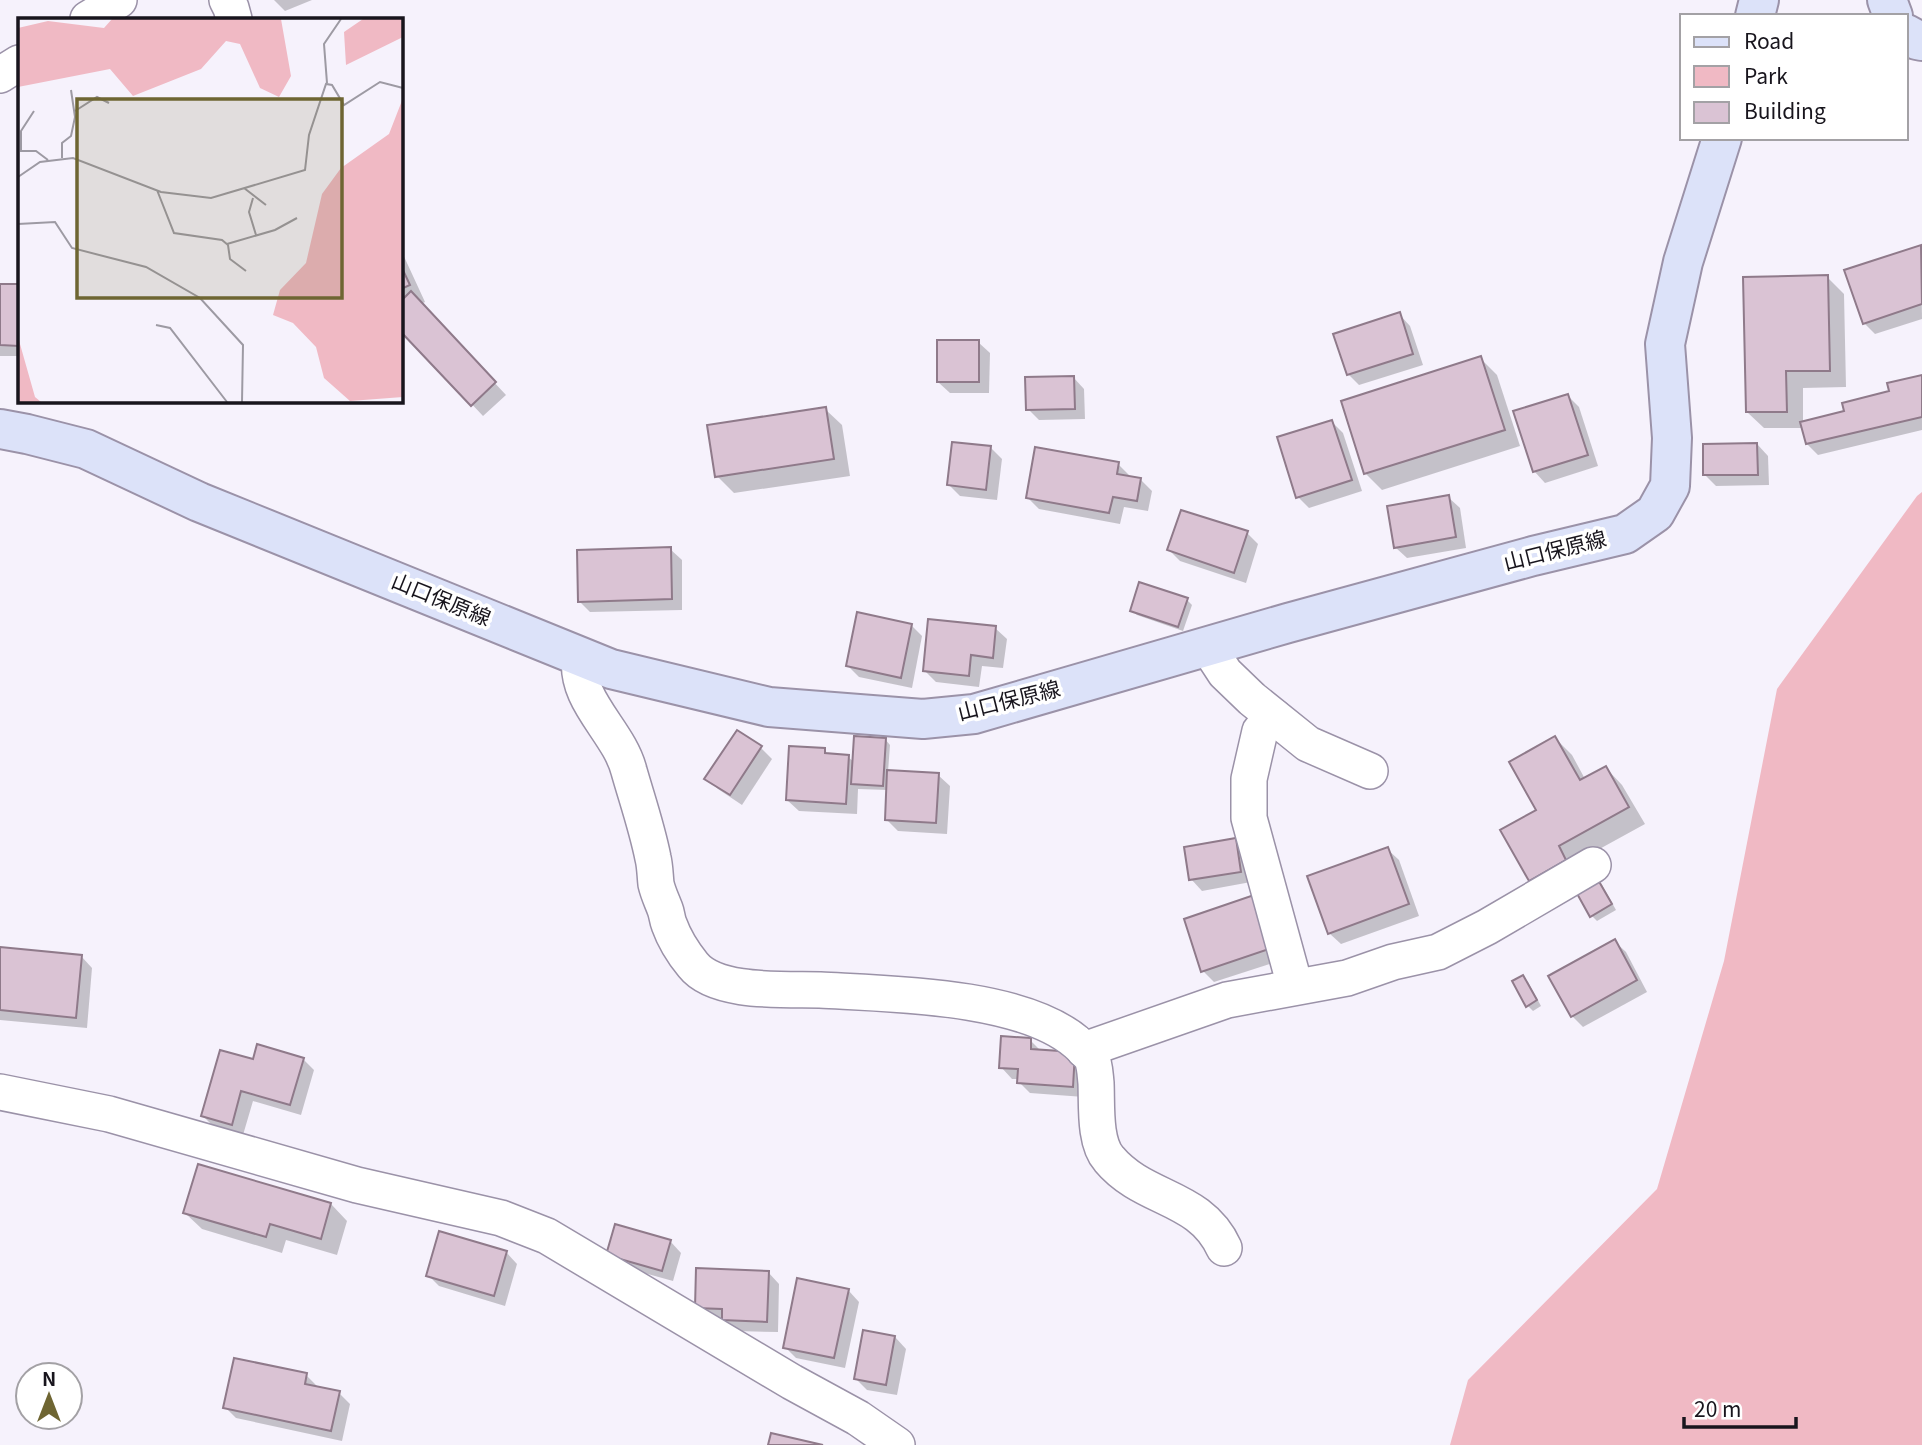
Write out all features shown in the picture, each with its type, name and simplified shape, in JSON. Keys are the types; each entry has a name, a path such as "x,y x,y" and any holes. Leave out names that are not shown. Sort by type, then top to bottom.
{"main road":[{"name":"山口保原線","path":"0,429 86,449 199,502 611,670 769,707 923,719 974,713 1532,556 1625,534 1655,513 1670,486 1672,438 1665,344 1683,262 1720,140"}],"street":[{"path":"90,18 118,0"},
{"path":"227,0 233,18"},
{"path":"0,75 18,63"},
{"path":"1208,647 1224,673 1308,744 1370,771"},
{"path":"580,657 578,671 592,705 626,757 653,857 657,887 670,926 699,973 748,987 872,993 978,1004 1047,1024 1075,1041 1092,1058 1102,1150 1125,1176 1146,1189 1191,1209 1208,1224 1224,1248"},
{"path":"1274,717 1260,732 1249,779 1249,818 1295,986"},
{"path":"1084,1050 1227,1000 1347,978 1393,962 1438,951 1487,927 1592,865"},
{"path":"0,1092 109,1114 357,1185 501,1218 535,1231 858,1418 897,1445"}],"green space":[{"path":"1922,492 1922,1445 1450,1445 1468,1380 1657,1189 1724,961 1777,689"}],"building":[{"path":"1921,245 1922,304 1863,324 1844,270"},
{"path":"402,268 410,285 402,289"},
{"path":"1828,275 1830,371 1786,371 1787,412 1746,412 1743,277"},
{"path":"0,284 18,284 18,346 0,345"},
{"path":"411,291 496,382 471,406 402,333 402,300"},
{"path":"1400,312 1413,354 1347,375 1333,334"},
{"path":"937,340 979,340 979,382 937,382"},
{"path":"1481,356 1505,430 1364,474 1341,401"},
{"path":"1922,375 1922,417 1806,444 1800,422 1844,411 1842,403 1889,391 1887,383"},
{"path":"1074,376 1075,409 1026,410 1025,377"},
{"path":"1568,394 1588,455 1533,472 1513,411"},
{"path":"826,407 834,459 715,477 707,425"},
{"path":"1332,420 1352,480 1296,498 1277,437"},
{"path":"952,442 991,446 986,490 947,485"},
{"path":"1757,443 1758,475 1703,475 1703,444"},
{"path":"1035,447 1119,462 1117,474 1141,478 1137,501 1113,497 1109,513 1026,498"},
{"path":"1449,495 1456,537 1394,548 1387,506"},
{"path":"1181,510 1248,531 1234,573 1167,550"},
{"path":"671,547 672,599 578,602 577,550"},
{"path":"1139,582 1188,598 1178,627 1130,611"},
{"path":"857,612 912,624 901,678 846,666"},
{"path":"928,619 996,626 993,658 971,655 969,676 923,671"},
{"path":"737,730 762,746 730,795 704,779"},
{"path":"854,736 886,738 883,786 851,784"},
{"path":"1555,736 1580,780 1606,766 1629,807 1559,846 1566,860 1529,881 1500,830 1536,810 1509,762"},
{"path":"789,746 825,748 825,753 849,755 846,804 786,800"},
{"path":"887,770 939,773 936,823 885,820"},
{"path":"1236,838 1241,872 1189,880 1184,847"},
{"path":"1388,847 1409,904 1328,934 1307,876"},
{"path":"1597,878 1612,904 1590,917 1575,890"},
{"path":"1254,895 1272,948 1201,972 1184,919"},
{"path":"1615,939 1637,980 1571,1017 1548,976"},
{"path":"0,947 82,955 76,1018 0,1010"},
{"path":"1523,975 1537,1000 1526,1007 1512,981"},
{"path":"1001,1036 1031,1038 1031,1049 1075,1052 1073,1087 1017,1083 1018,1069 999,1068"},
{"path":"257,1044 304,1058 290,1105 241,1091 232,1125 201,1116 220,1050 253,1059"},
{"path":"198,1164 331,1203 321,1239 270,1224 266,1237 183,1213"},
{"path":"615,1224 671,1240 662,1271 606,1255"},
{"path":"439,1231 507,1251 494,1296 426,1276"},
{"path":"696,1268 769,1271 767,1322 722,1320 722,1309 695,1308"},
{"path":"797,1278 849,1289 834,1358 783,1348"},
{"path":"863,1330 895,1336 886,1385 854,1379"},
{"path":"234,1358 307,1373 305,1384 340,1391 331,1431 223,1408"},
{"path":"771,1433 823,1445 768,1445"}]}
